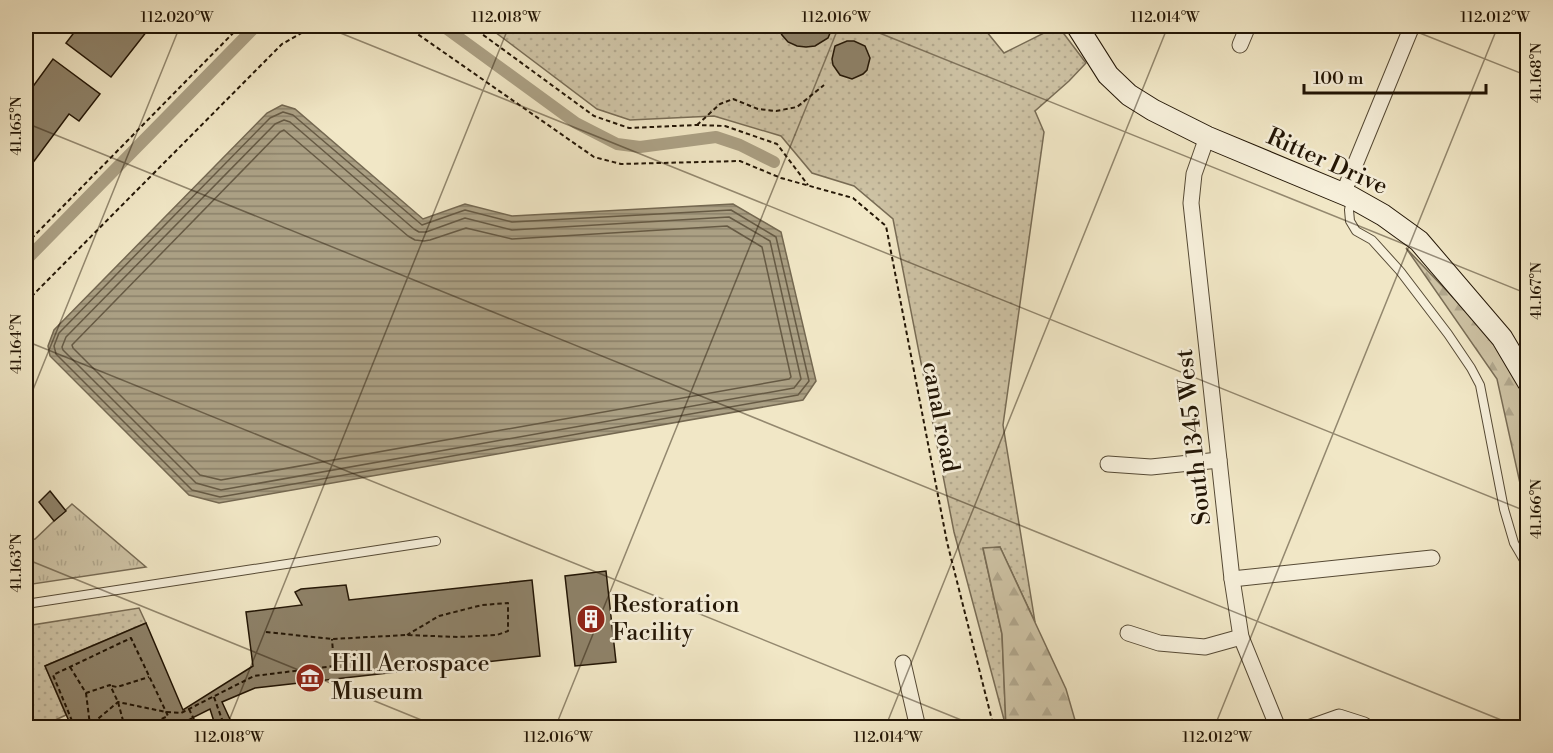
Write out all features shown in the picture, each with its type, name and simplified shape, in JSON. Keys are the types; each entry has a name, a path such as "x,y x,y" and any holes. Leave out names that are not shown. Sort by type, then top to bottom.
{"street":[{"name":"Ritter Drive","path":"1077,26 1108,75 1129,95 1153,110 1207,137 1347,196 1383,215 1419,241 1502,338 1527,382"},
{"path":"1240,45 1248,26"},
{"path":"1347,196 1412,26"},
{"name":"South 1345 West","path":"1207,137 1194,174 1191,203 1232,579 1242,637 1278,728"},
{"path":"1108,464 1151,467 1219,460"},
{"path":"1232,579 1432,558"},
{"path":"1128,633 1159,643 1205,647 1242,637"},
{"path":"903,663 918,728"},
{"path":"1308,728 1339,717 1364,724"}],"lane":[{"path":"1347,196 1350,221 1356,231 1372,240 1400,271 1448,334 1480,385 1504,508 1514,543 1527,567"},
{"path":"26,604 436,541"}],"path":[{"path":"26,244 240,26"},
{"path":"26,302 282,44 310,26"},
{"name":"canal road","path":"406,26 594,157 621,164 741,161 781,178 853,198 886,226 947,542 994,728"},
{"path":"471,26 594,116 629,128 725,126 777,144 808,185"},
{"path":"697,125 720,104 733,99 758,109 776,111 797,107 824,85"},
{"path":"266,632 332,639 407,635 458,637 497,635 508,631 508,603 482,605 438,616 407,635"},
{"path":"75,728 53,675 131,638 168,716 142,728"},
{"path":"118,702 181,713 254,676 334,666 332,639"},
{"path":"70,667 86,693 88,726"},
{"path":"86,693 110,685 117,687 149,677"},
{"path":"110,685 118,702 125,728"},
{"path":"214,697 225,728"},
{"path":"88,726 118,702"},
{"path":"189,709 198,728"}],"green space":[{"path":"487,26 982,26 1004,53 1058,26 1086,63 1035,111 1044,132 1003,425 1035,622 1000,547 983,549 1002,634 1006,727 954,532 893,219 854,186 812,173 781,136 714,116 630,120 597,109"},
{"path":"1406,248 1504,351 1527,398 1527,515 1497,379"},
{"path":"72,504 146,567 26,585 26,540 35,539"},
{"path":"1000,547 1066,689 1077,727 1006,727 1002,634 983,548"},
{"path":"139,608 146,623 45,666 66,715 40,727 26,728 26,626"}],"water":[{"path":"282,105 295,109 423,219 465,204 512,216 733,204 781,232 816,381 803,400 219,503 189,495 50,356 48,346 54,330 267,113"}],"building":[{"path":"79,26 151,26 111,77 66,43"},
{"path":"777,26 833,26 828,38 815,46 806,47 788,42"},
{"path":"854,41 865,46 870,58 867,70 852,79 840,75 832,59 835,46"},
{"path":"53,59 100,94 79,121 69,114 26,172 26,96"},
{"path":"50,491 66,511 54,521 39,502"},
{"name":"Restoration Facility","path":"606,571 616,662 575,666 565,576"},
{"path":"532,580 540,656 255,688 222,702 234,728 216,728 210,709 188,720 190,724 182,728 72,728 45,666 146,623 183,710 253,666 246,612 302,605 295,592 301,589 346,585 349,600"}],"waterway":[{"path":"26,260 256,26"},
{"path":"443,26 576,123 617,144 640,147 716,137 740,145 774,162"}],"place":[{"name":"Restoration Facility","path":"591,619"},
{"name":"Hill Aerospace Museum","path":"310,678"}]}
